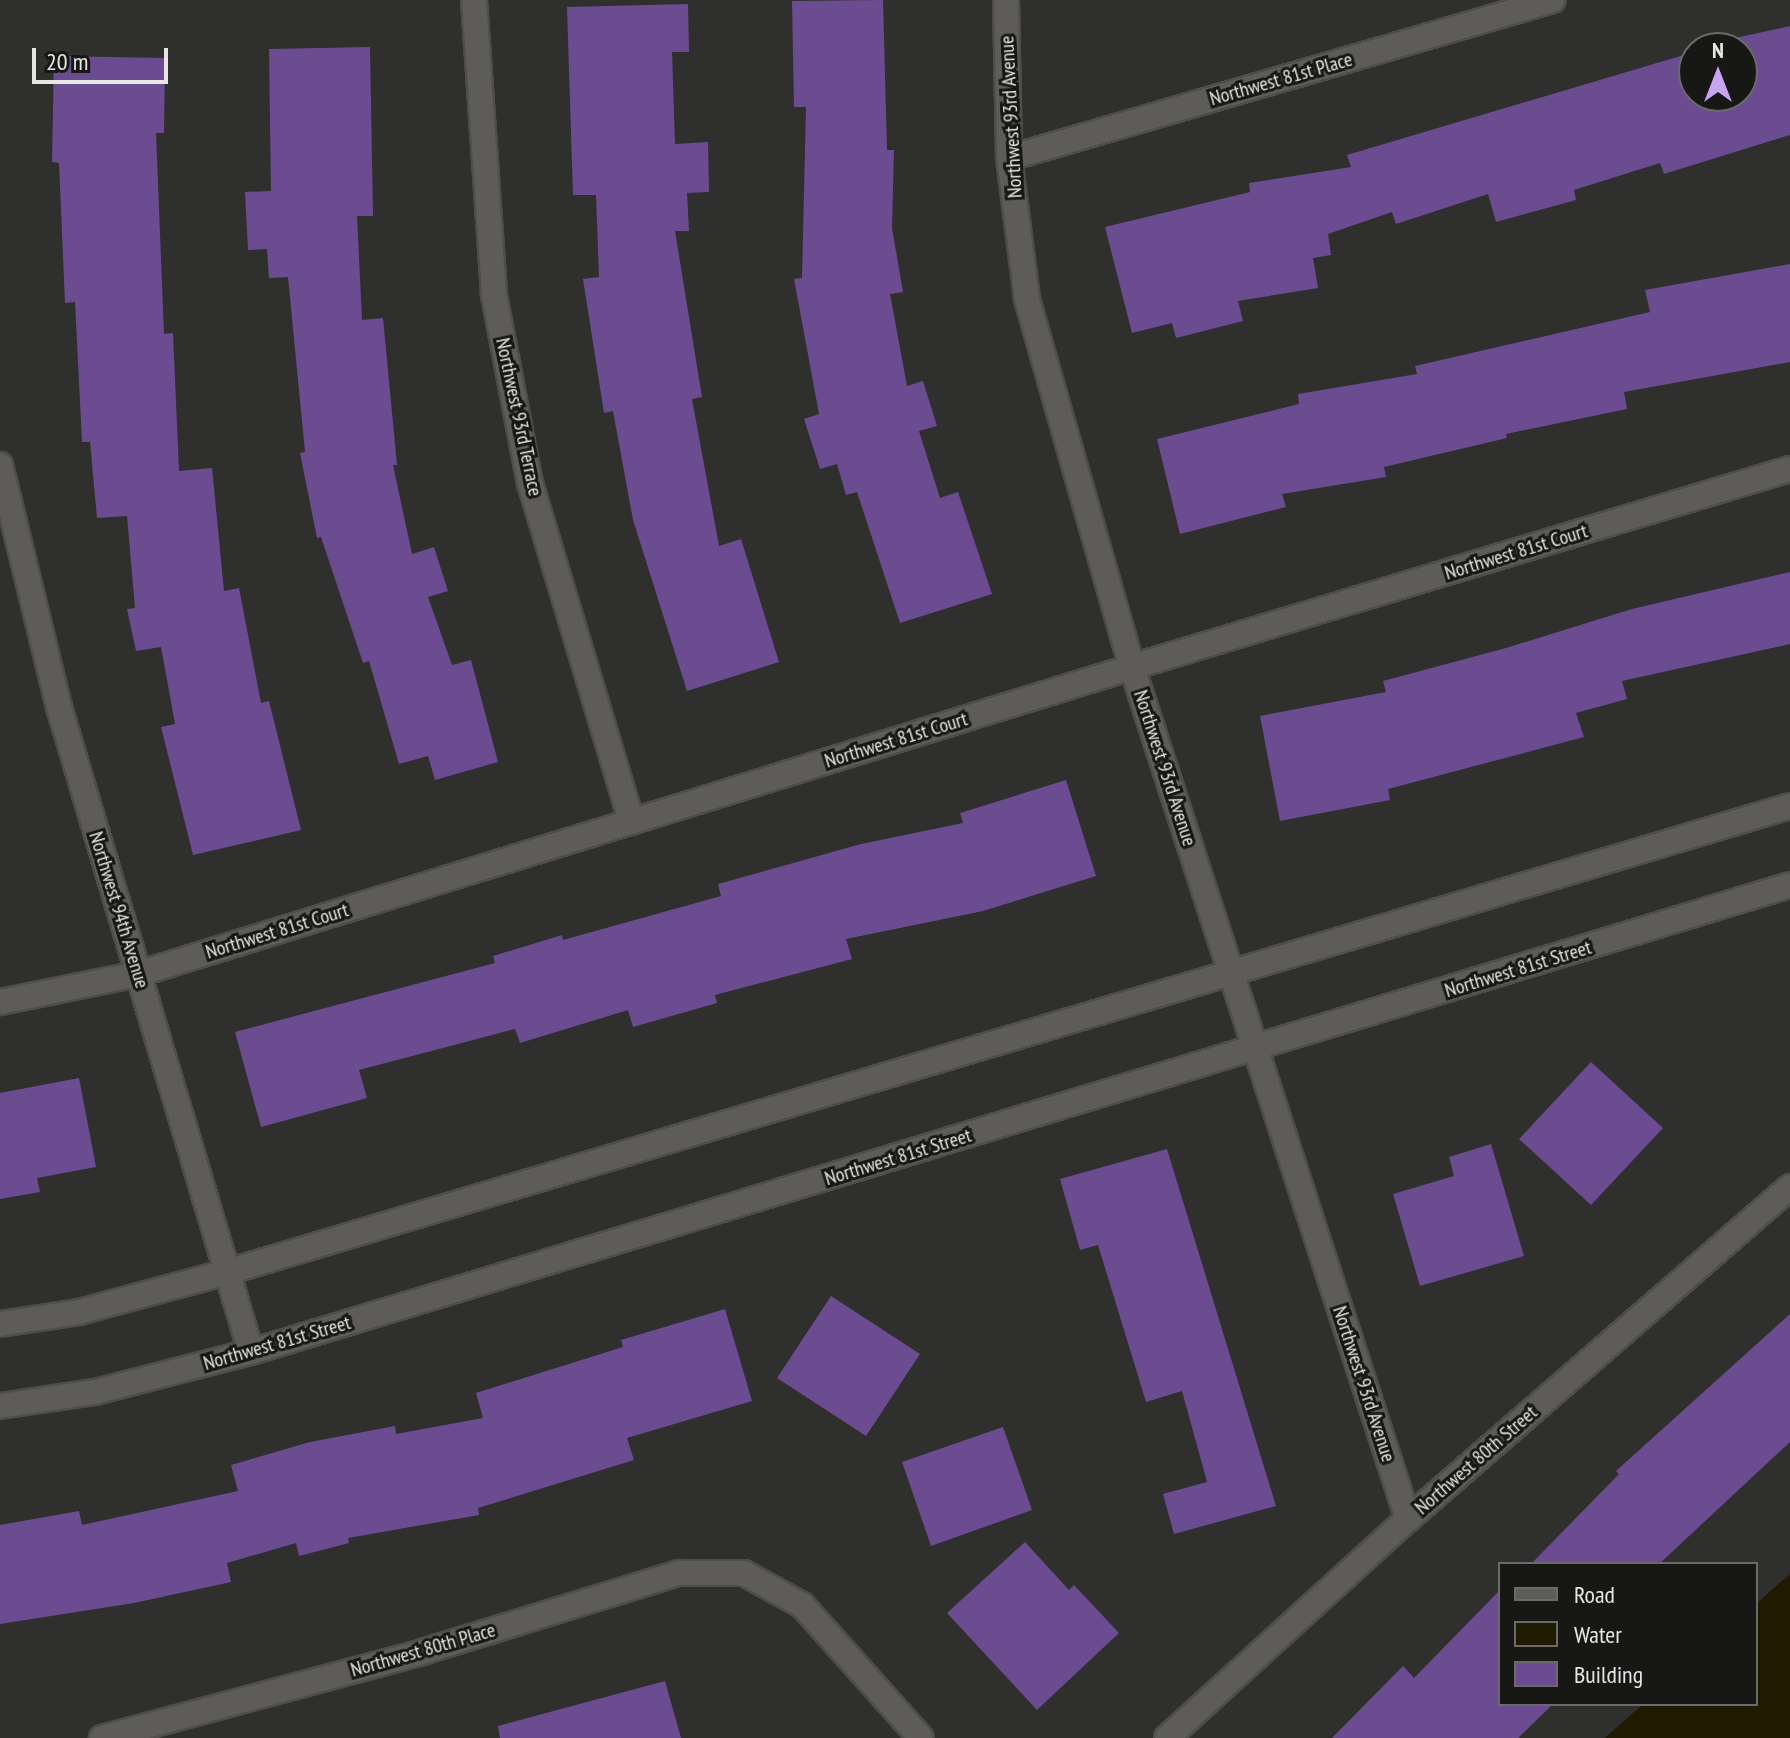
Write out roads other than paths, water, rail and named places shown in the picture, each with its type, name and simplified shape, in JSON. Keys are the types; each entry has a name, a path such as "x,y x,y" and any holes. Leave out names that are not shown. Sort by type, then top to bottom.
{"street":[{"name":"Northwest 93rd Terrace","path":"474,0 494,295 530,483 632,822"},
{"name":"Northwest 93rd Avenue","path":"1006,0 1009,158 1027,299 1132,667 1408,1519"},
{"name":"Northwest 81st Place","path":"1009,158 1553,0"},
{"name":"Northwest 94th Avenue","path":"0,465 59,707 251,1352"},
{"name":"Northwest 81st Court","path":"0,1002 138,974 1132,667 1790,469"},
{"path":"0,1324 79,1312 227,1272 1790,806"},
{"name":"Northwest 81st Street","path":"0,1406 95,1392 251,1352 1790,885"},
{"name":"Northwest 80th Street","path":"1167,1738 1408,1519 1790,1187"},
{"name":"Northwest 80th Place","path":"102,1738 422,1652 679,1573 744,1573 802,1605 921,1738"}],"water":[{"path":"1790,1574 1790,1738 1605,1738 1641,1706 1758,1706 1758,1602"}]}
